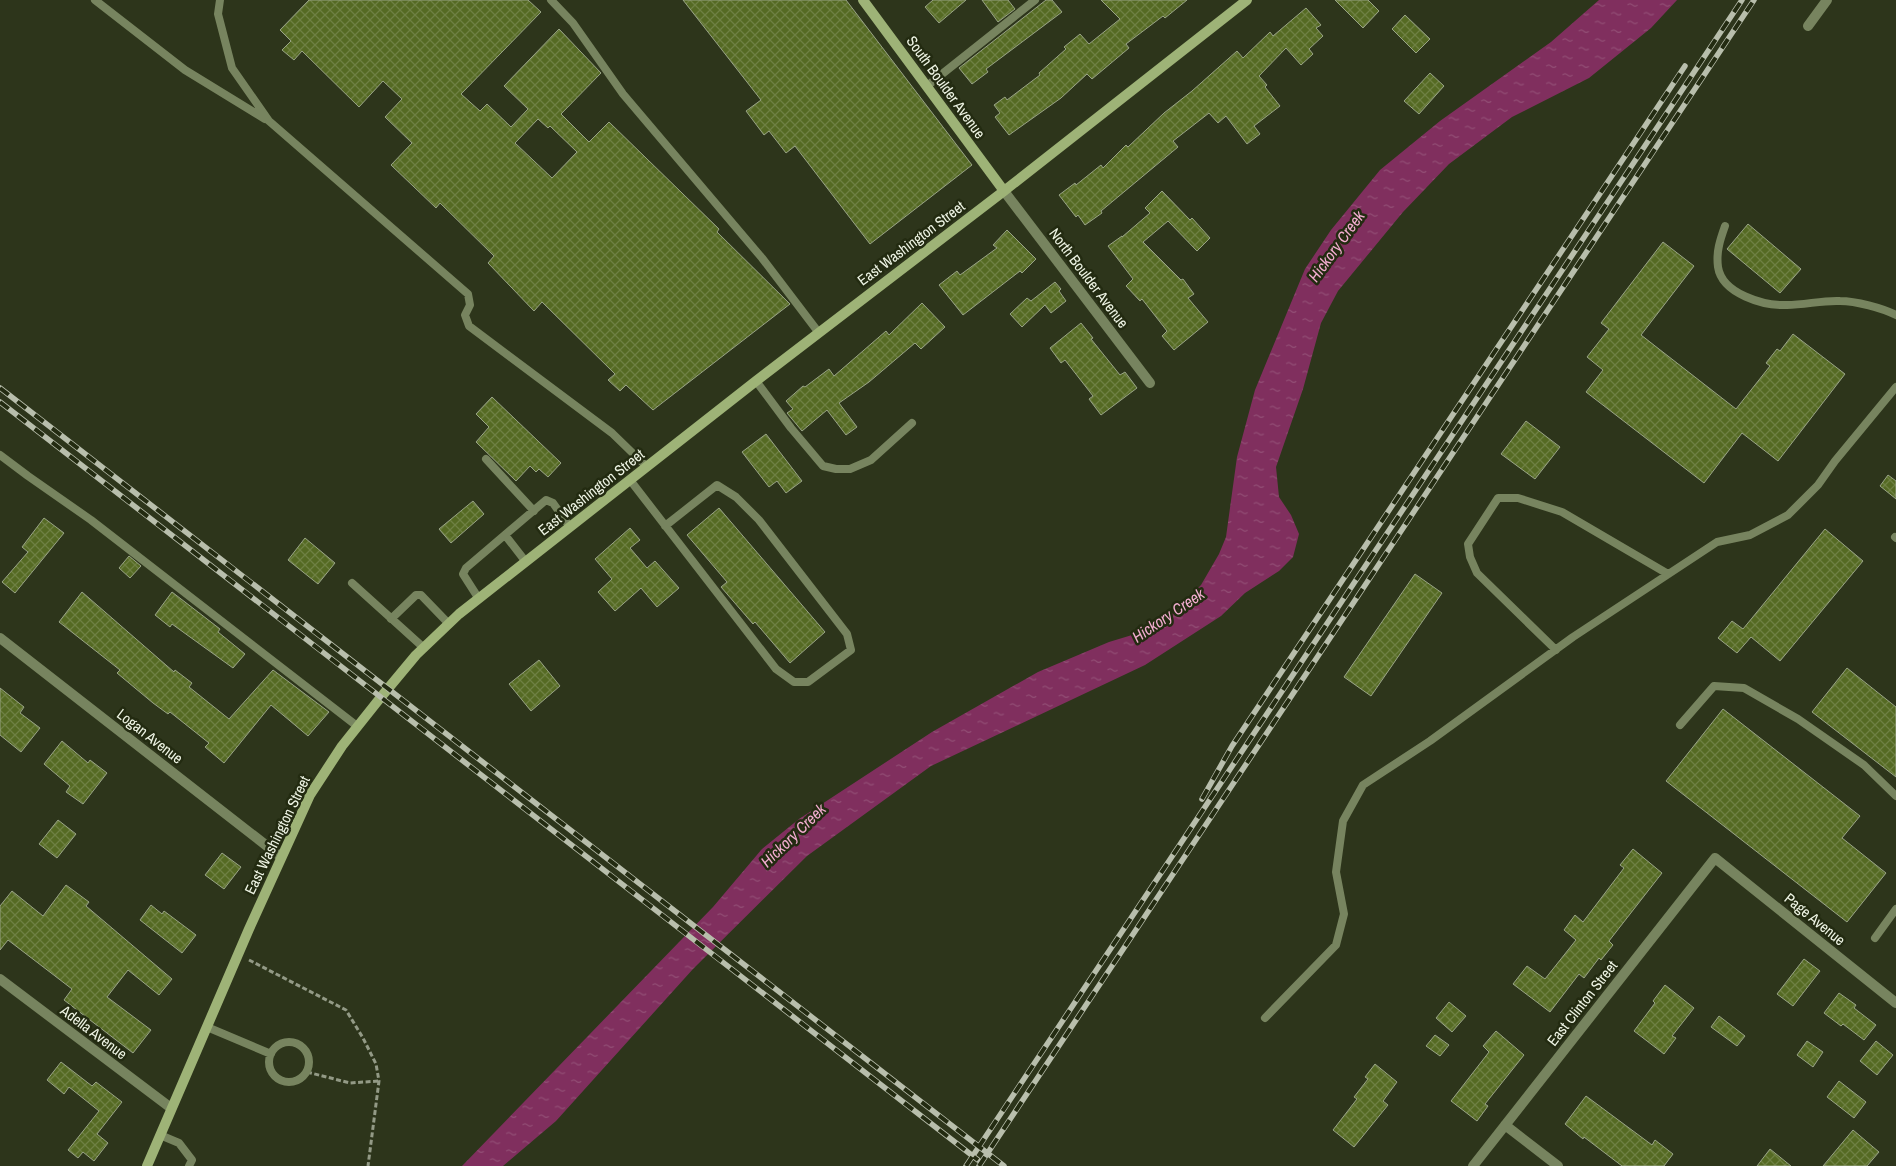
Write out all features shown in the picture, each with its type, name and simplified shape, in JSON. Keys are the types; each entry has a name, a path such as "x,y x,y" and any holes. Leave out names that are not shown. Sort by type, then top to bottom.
{"street":[{"name":"South Boulder Avenue","path":"863,0 1004,191"},
{"name":"East Washington Street","path":"147,1166 281,857 310,795 357,726 424,648 479,598 1247,0"},
{"path":"1808,26 1827,0"},
{"name":"North Boulder Avenue","path":"1004,191 1150,383"},
{"name":"Logan Avenue","path":"0,638 281,857"},
{"name":"Page Avenue","path":"1715,858 1896,1003"},
{"name":"East Clinton Street","path":"1473,1166 1715,858"},
{"name":"Adella Avenue","path":"0,979 171,1108"},
{"path":"1505,1126 1558,1166"}],"lane":[{"path":"95,0 185,70 270,121 468,294 470,305 465,315 469,326 612,433 647,467"},
{"path":"220,0 218,14 232,68 270,121"},
{"path":"551,0 573,23 623,94 762,258 819,333"},
{"path":"927,86 1035,0"},
{"path":"1725,226 1717,248 1718,269 1724,282 1753,301 1785,305 1842,300 1886,310 1896,315"},
{"path":"756,381 791,428 823,466 836,469 850,469 871,460 912,423"},
{"path":"1265,1018 1336,944 1344,914 1336,872 1343,821 1363,786 1430,741 1556,650 1717,542 1750,534 1788,515 1818,485 1896,386"},
{"path":"0,454 91,520 357,726"},
{"path":"486,459 534,511"},
{"path":"630,480 665,526 776,669 794,682 808,682 850,650 847,634 759,520 736,497 717,485 665,526"},
{"path":"1556,650 1476,573 1470,557 1468,544 1498,498 1518,498 1562,512 1668,574"},
{"path":"479,598 462,574 466,568 546,500 553,503 570,527"},
{"path":"505,535 526,562"},
{"path":"352,583 424,648"},
{"path":"391,619 416,595 421,595 449,624"},
{"path":"1680,725 1714,686 1744,688 1798,719 1864,765 1896,796"},
{"path":"1875,938 1896,910"},
{"path":"207,1027 271,1054"},
{"path":"288,1042 302,1046 309,1058 307,1072 293,1082 284,1082 271,1071 271,1054 275,1048 288,1042"},
{"path":"160,1134 179,1143 192,1160 189,1166"}],"path":[{"path":"238,955 346,1010 376,1064 379,1081 368,1166"},
{"path":"307,1072 350,1083 379,1081"}],"water":[{"name":"Hickory Creek","path":"1599,0 1677,0 1651,28 1589,78 1512,117 1449,164 1403,212 1338,291 1321,323 1303,389 1276,467 1279,497 1291,515 1299,534 1293,557 1279,571 1245,593 1221,616 1145,665 931,766 807,856 693,969 556,1121 503,1166 462,1166 713,907 762,849 799,819 932,732 1038,672 1109,642 1142,632 1171,615 1201,585 1219,554 1226,537 1237,457 1255,390 1305,269 1331,230 1380,170 1440,121 1551,42"}],"building":[{"path":"309,0 528,0 541,12 461,94 480,111 487,104 511,127 528,109 504,86 559,29 601,73 561,114 589,142 609,122 719,229 717,232 790,304 653,410 626,385 620,391 608,380 615,374 542,302 534,311 488,263 494,256 440,203 436,208 391,165 412,143 385,117 402,99 383,81 359,107 302,51 294,60 282,50 291,41 280,30","holes":["538,119 548,128 550,126 577,152 552,178 515,143"]},
{"path":"683,0 846,0 972,165 870,244 795,146 786,153 769,131 764,135 746,111 761,100"},
{"path":"933,0 966,0 939,23 925,7"},
{"path":"982,0 1008,0 1015,9 998,22"},
{"path":"1046,0 1052,0 1062,12 986,69 988,72 972,84 959,68"},
{"path":"1101,0 1187,0 1165,18 1163,16 1126,44 1129,48 1092,79 1087,74 1061,98 1009,135 995,117 1000,113 994,105 1005,97 1007,100 1040,75 1039,73 1066,49 1064,47 1080,34 1089,44 1120,19"},
{"path":"1335,0 1368,0 1379,11 1363,28"},
{"path":"1306,8 1321,25 1316,28 1323,36 1309,49 1313,54 1301,65 1286,48 1259,76 1280,106 1254,126 1260,134 1247,144 1226,116 1218,123 1209,113 1173,141 1178,147 1101,211 1102,213 1085,225 1078,215 1076,217 1059,195 1075,183 1076,185 1101,165 1103,168 1126,145 1128,147 1164,113 1237,51 1243,58 1270,32 1273,36"},
{"path":"1405,15 1430,39 1416,53 1392,29"},
{"path":"1430,73 1444,86 1419,114 1404,101"},
{"path":"1162,191 1190,220 1192,218 1210,238 1197,251 1168,221 1143,242 1181,280 1183,279 1194,294 1188,298 1208,322 1174,350 1162,336 1167,331 1142,299 1140,301 1126,286 1133,279 1108,246 1122,237 1150,213 1145,208"},
{"path":"1748,224 1801,269 1780,293 1727,249"},
{"path":"1007,230 1036,259 1022,273 1020,271 963,315 939,285 957,271 960,275 997,248 993,245"},
{"path":"1663,242 1694,266 1641,335 1736,409 1770,366 1766,363 1777,349 1780,351 1793,334 1845,374 1778,461 1742,433 1704,483 1586,392 1603,370 1587,357 1609,329 1601,323"},
{"path":"1055,282 1061,289 1059,291 1066,301 1051,313 1045,305 1022,327 1010,314 1027,298 1031,301"},
{"path":"922,303 945,327 921,349 915,343 869,382 839,403 857,427 846,435 827,410 802,431 787,413 793,409 786,401 803,386 805,387 829,369 834,376 886,331 889,335"},
{"path":"1081,323 1093,338 1091,339 1120,375 1125,372 1137,388 1101,415 1089,399 1093,396 1065,360 1061,363 1050,348"},
{"path":"492,397 561,463 548,477 539,469 536,472 530,466 516,481 476,442 489,427 476,414"},
{"path":"1526,421 1560,447 1535,479 1501,454"},
{"path":"766,434 802,481 786,493 777,481 769,487 742,452"},
{"path":"1888,475 1896,481 1896,499 1880,486"},
{"path":"473,501 484,514 451,543 439,529"},
{"path":"719,508 825,632 790,663 755,622 753,624 721,587 727,582 687,535"},
{"path":"44,518 64,533 15,593 2,582 28,552 22,547"},
{"path":"630,528 640,540 630,548 647,568 655,561 679,588 657,607 641,588 615,611 598,592 612,579 595,559"},
{"path":"1825,529 1863,561 1780,661 1751,637 1737,653 1718,638 1732,621 1743,629"},
{"path":"305,538 335,563 318,584 288,560"},
{"path":"129,556 141,566 130,578 119,568"},
{"path":"1415,574 1442,593 1371,696 1344,677"},
{"path":"82,592 174,672 175,670 192,683 189,687 229,719 273,670 329,712 308,736 271,705 224,763 205,747 209,743 170,712 168,714 153,703 117,673 120,670 59,622"},
{"path":"172,592 220,629 218,632 245,654 233,668 172,624 170,627 155,615"},
{"path":"539,660 560,686 531,711 509,684"},
{"path":"1847,668 1896,707 1896,777 1812,712"},
{"path":"0,688 24,707 20,713 40,728 21,752 0,735"},
{"path":"1723,709 1860,816 1842,838 1886,873 1847,922 1666,781"},
{"path":"62,741 88,763 90,760 107,773 83,804 66,792 70,786 44,764"},
{"path":"58,820 76,834 57,858 39,844"},
{"path":"1633,849 1662,873 1609,941 1613,945 1601,960 1599,958 1584,978 1579,974 1550,1012 1513,984 1527,966 1545,979 1576,940 1564,930 1575,915 1583,922 1624,868 1620,865"},
{"path":"222,853 241,867 224,889 205,875"},
{"path":"66,885 89,902 86,906 172,979 159,995 128,970 107,997 151,1030 133,1053 64,1000 72,989 8,940 0,950 0,906 12,891 43,916"},
{"path":"151,905 162,914 164,911 196,935 182,953 140,920"},
{"path":"1804,959 1820,971 1793,1006 1777,994"},
{"path":"1665,985 1694,1008 1672,1036 1676,1038 1664,1054 1634,1031 1655,1003 1653,1001"},
{"path":"1839,993 1856,1005 1854,1008 1876,1025 1864,1040 1843,1024 1841,1026 1824,1013"},
{"path":"1449,1002 1466,1016 1452,1032 1436,1018"},
{"path":"1719,1016 1745,1036 1737,1046 1711,1027"},
{"path":"1496,1031 1524,1055 1485,1104 1488,1106 1477,1121 1451,1101 1489,1052 1483,1046"},
{"path":"1435,1035 1449,1045 1440,1056 1426,1046"},
{"path":"1807,1041 1823,1052 1813,1067 1797,1055"},
{"path":"1876,1041 1893,1055 1877,1075 1860,1061"},
{"path":"61,1062 92,1086 96,1082 122,1102 97,1134 108,1143 94,1161 83,1152 78,1158 68,1150 99,1111 69,1087 64,1094 47,1080"},
{"path":"1375,1064 1397,1082 1383,1101 1388,1105 1354,1147 1333,1130 1357,1099 1354,1097 1368,1079 1365,1077"},
{"path":"1839,1081 1866,1102 1854,1118 1827,1097"},
{"path":"1586,1096 1652,1145 1655,1140 1673,1154 1664,1166 1622,1166 1565,1124"},
{"path":"1853,1130 1879,1152 1867,1166 1823,1166"},
{"path":"1770,1149 1791,1166 1757,1166"}],"railway":[{"path":"966,1166 1742,0"},
{"path":"979,1166 1754,0"},
{"path":"1202,799 1232,746 1685,66"},
{"path":"0,388 1004,1166"},
{"path":"0,402 978,1160"}]}
